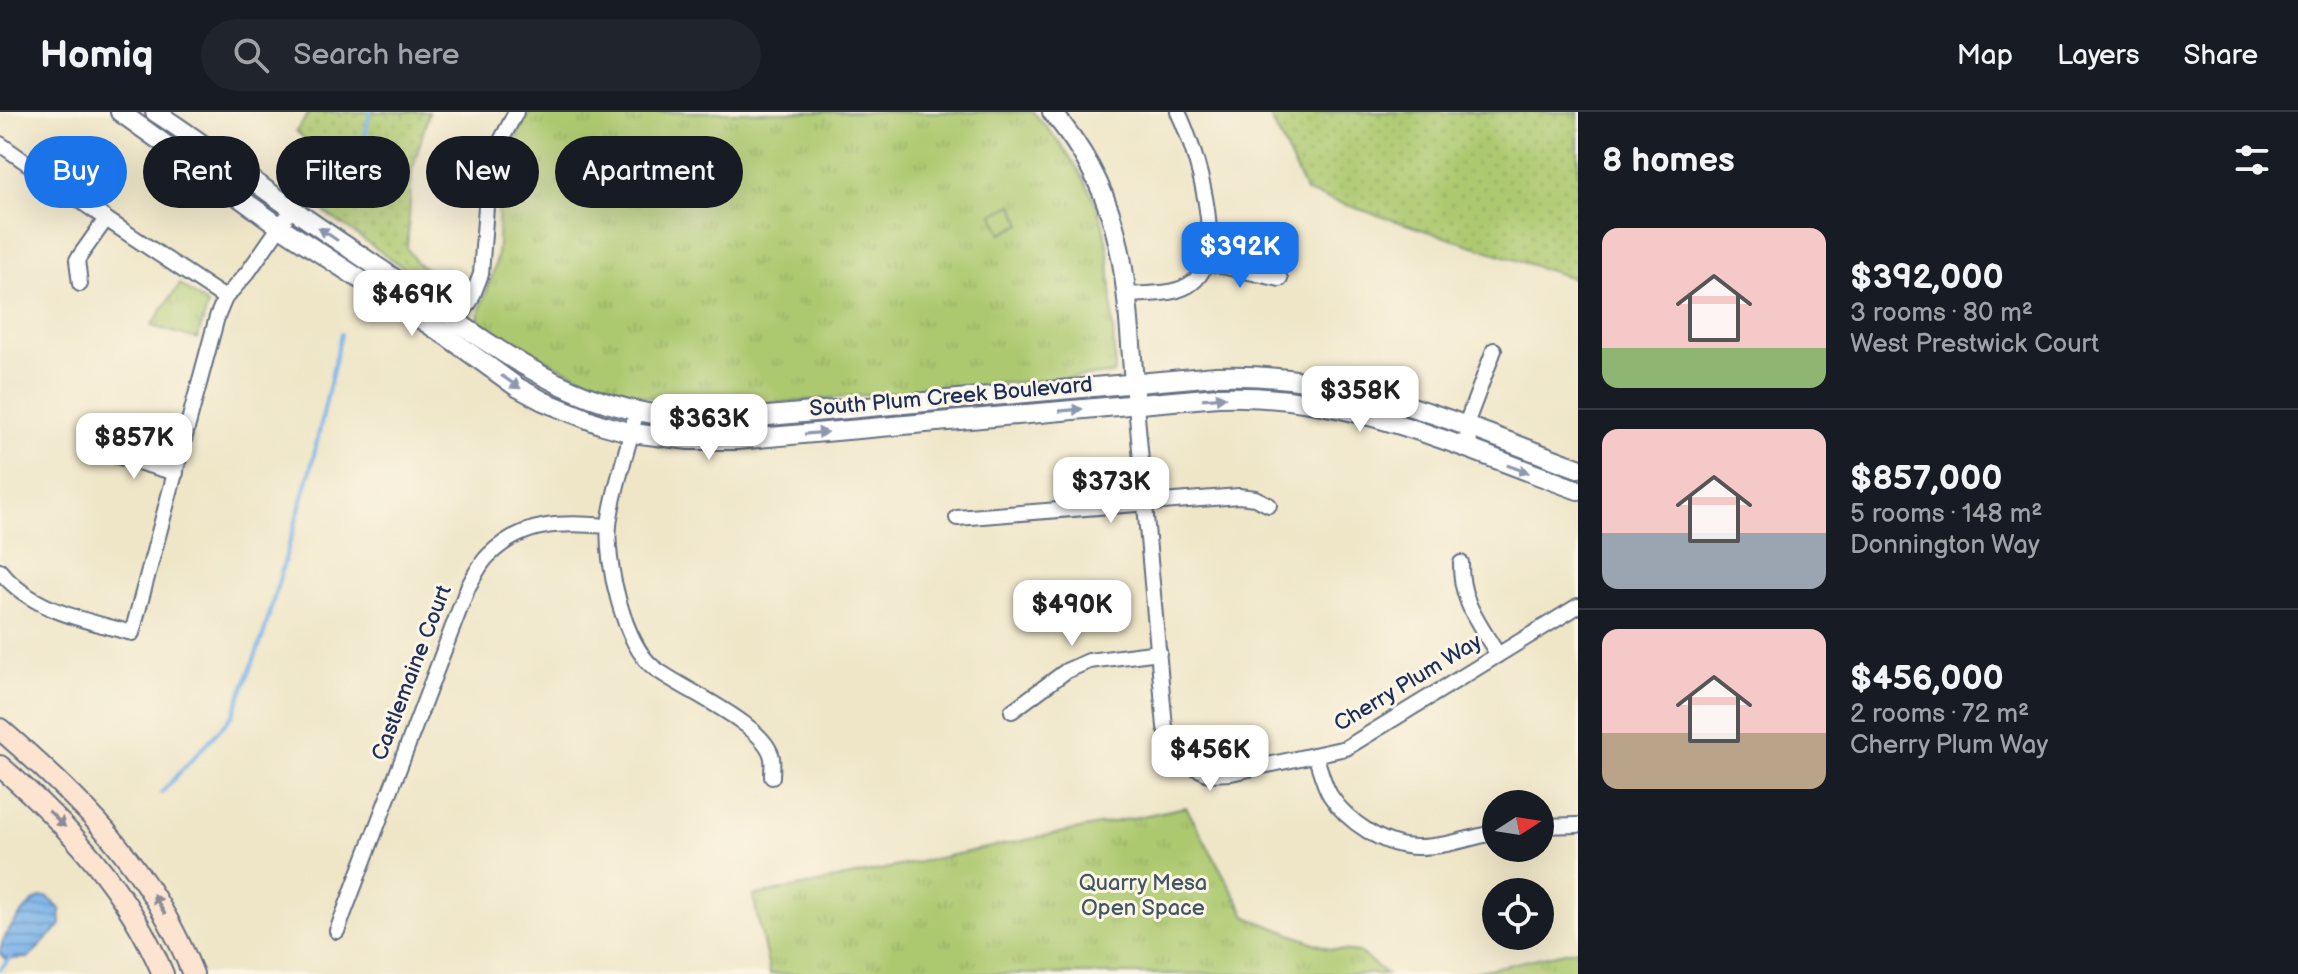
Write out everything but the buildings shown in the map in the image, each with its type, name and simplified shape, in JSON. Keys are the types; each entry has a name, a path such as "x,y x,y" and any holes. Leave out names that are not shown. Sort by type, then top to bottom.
{"main road":[{"path":"0,729 84,805 129,859 173,929 193,974"},
{"path":"1,770 64,825 107,876 135,919 163,974"}],"street":[{"name":"South Plum Creek Boulevard","path":"120,112 279,226 452,329 552,382 606,404 636,412 705,420 735,419 1243,375 1300,379 1374,394 1578,468"},
{"name":"South Plum Creek Boulevard","path":"155,112 215,151 452,329 517,387 600,424 632,433 689,440 737,440 1243,396 1307,401 1368,414 1578,490"},
{"path":"452,329 471,300 481,274 487,193 494,154 516,112"},
{"path":"1052,112 1083,152 1104,193 1118,235 1127,295 1136,405"},
{"path":"1127,295 1178,290 1197,280 1208,263 1204,190 1197,158 1178,112"},
{"path":"0,144 225,298"},
{"path":"0,571 10,584 41,605 71,617 132,633 217,317 225,298 293,210"},
{"path":"80,284 77,260 106,219"},
{"path":"1208,263 1280,279"},
{"path":"1473,452 1465,427 1494,350"},
{"name":"Cherry Plum Way","path":"1136,405 1165,727 1174,751 1190,765 1209,774 1231,773 1346,748 1578,606"},
{"path":"636,412 609,526 611,560 622,618 651,666 762,738 772,757 772,777"},
{"path":"103,452 176,473"},
{"path":"957,518 1239,496 1255,498 1269,505"},
{"name":"Castlemaine Court","path":"337,931 468,587 487,556 512,537 534,528 559,523 609,526"},
{"path":"1461,563 1465,599 1498,655"},
{"path":"1012,711 1066,671 1089,661 1159,652"},
{"path":"1315,755 1329,794 1348,817 1392,842 1414,847 1437,846 1482,835"},
{"path":"1554,826 1578,825"}],"green space":[{"path":"310,112 429,112 412,171 410,202 410,136 301,136 296,131"},
{"path":"530,112 1033,112 1079,171 1102,221 1111,288 1115,369 1113,374 726,405 642,396 577,375 478,321 496,264 498,208 539,208 539,136 517,136"},
{"path":"1268,112 1578,112 1578,280 1306,192"},
{"path":"1013,205 1022,224 1002,234 993,214"},
{"path":"319,208 410,208 407,248 416,262 459,292 449,300"},
{"path":"180,284 208,305 197,339 151,326"},
{"name":"Quarry Mesa Open Space","path":"1186,807 1247,917 1330,949 1359,952 1386,974 770,974 753,896"},
{"path":"1578,949 1578,974 1466,974"}],"water":[{"path":"42,897 48,897 60,909 61,925 28,958 5,959 0,953 9,930 29,906"}],"waterway":[{"path":"365,136 370,112"},
{"path":"161,793 233,715 263,636 311,468 341,334"},
{"path":"0,969 12,956"}]}
